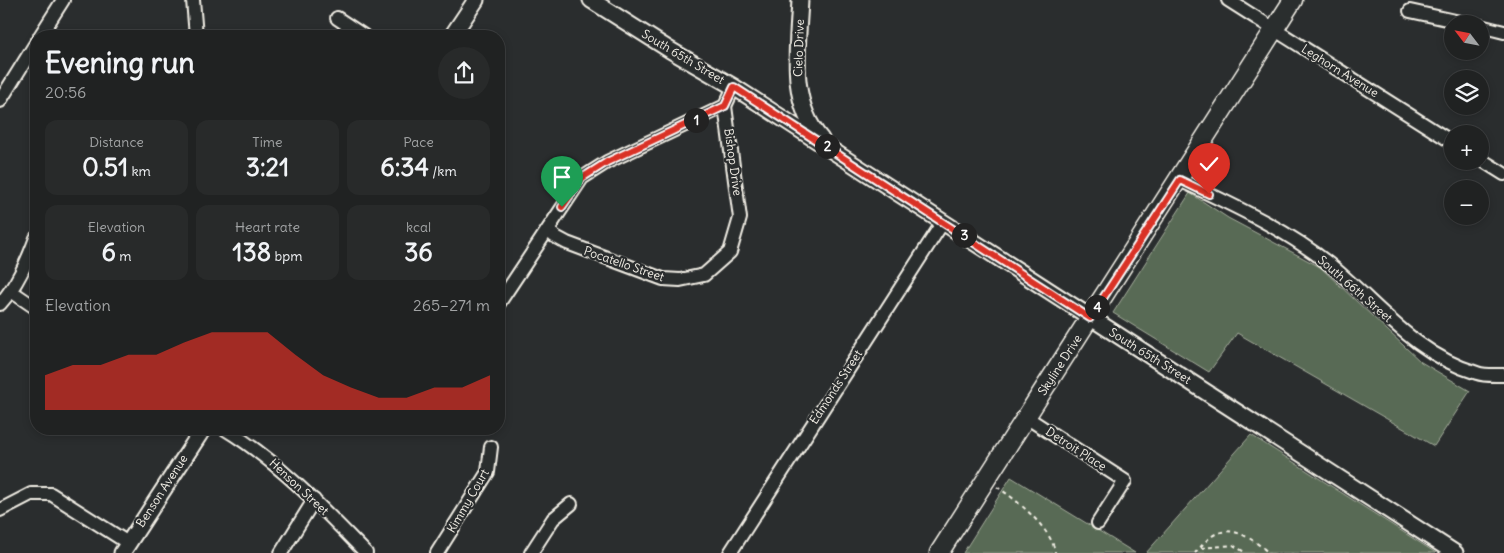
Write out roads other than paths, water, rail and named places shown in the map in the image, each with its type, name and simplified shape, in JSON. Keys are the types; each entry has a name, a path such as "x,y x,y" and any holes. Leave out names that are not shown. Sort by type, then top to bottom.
{"main road":[{"name":"Skyline Drive","path":"939,553 1180,180 1293,0"}],"street":[{"path":"44,30 63,0"},
{"path":"193,0 196,30"},
{"path":"456,30 476,0"},
{"name":"South 65th Street","path":"591,0 670,50 734,87 1455,553"},
{"name":"Cielo Drive","path":"800,0 798,84 810,122 829,148"},
{"name":"Leghorn Avenue","path":"1228,0 1444,137"},
{"path":"1410,10 1444,18"},
{"path":"337,18 355,30"},
{"path":"1489,28 1504,32"},
{"path":"0,100 30,52"},
{"path":"505,294 582,178 607,162 725,106 734,87"},
{"name":"Bishop Drive","path":"704,275 730,252 740,218 725,106"},
{"path":"1489,165 1504,174"},
{"name":"South 66th Street","path":"1180,180 1265,220 1329,264 1366,299 1433,355 1479,374 1504,375"},
{"name":"Edmonds Street","path":"730,553 943,222"},
{"name":"Pocatello Street","path":"549,229 554,236 566,243 663,279 680,280 704,275"},
{"path":"0,304 10,291 30,254"},
{"path":"10,291 30,304"},
{"name":"Detroit Place","path":"1026,417 1125,481 1098,523"},
{"name":"Benson Avenue","path":"125,548 199,435"},
{"name":"Henson Street","path":"234,435 263,454 314,500 366,553"},
{"name":"Kimmy Court","path":"437,553 488,472 491,447"},
{"path":"0,510 32,494 51,494 125,548"},
{"path":"281,553 314,500"},
{"path":"531,553 553,519 570,504"}]}
